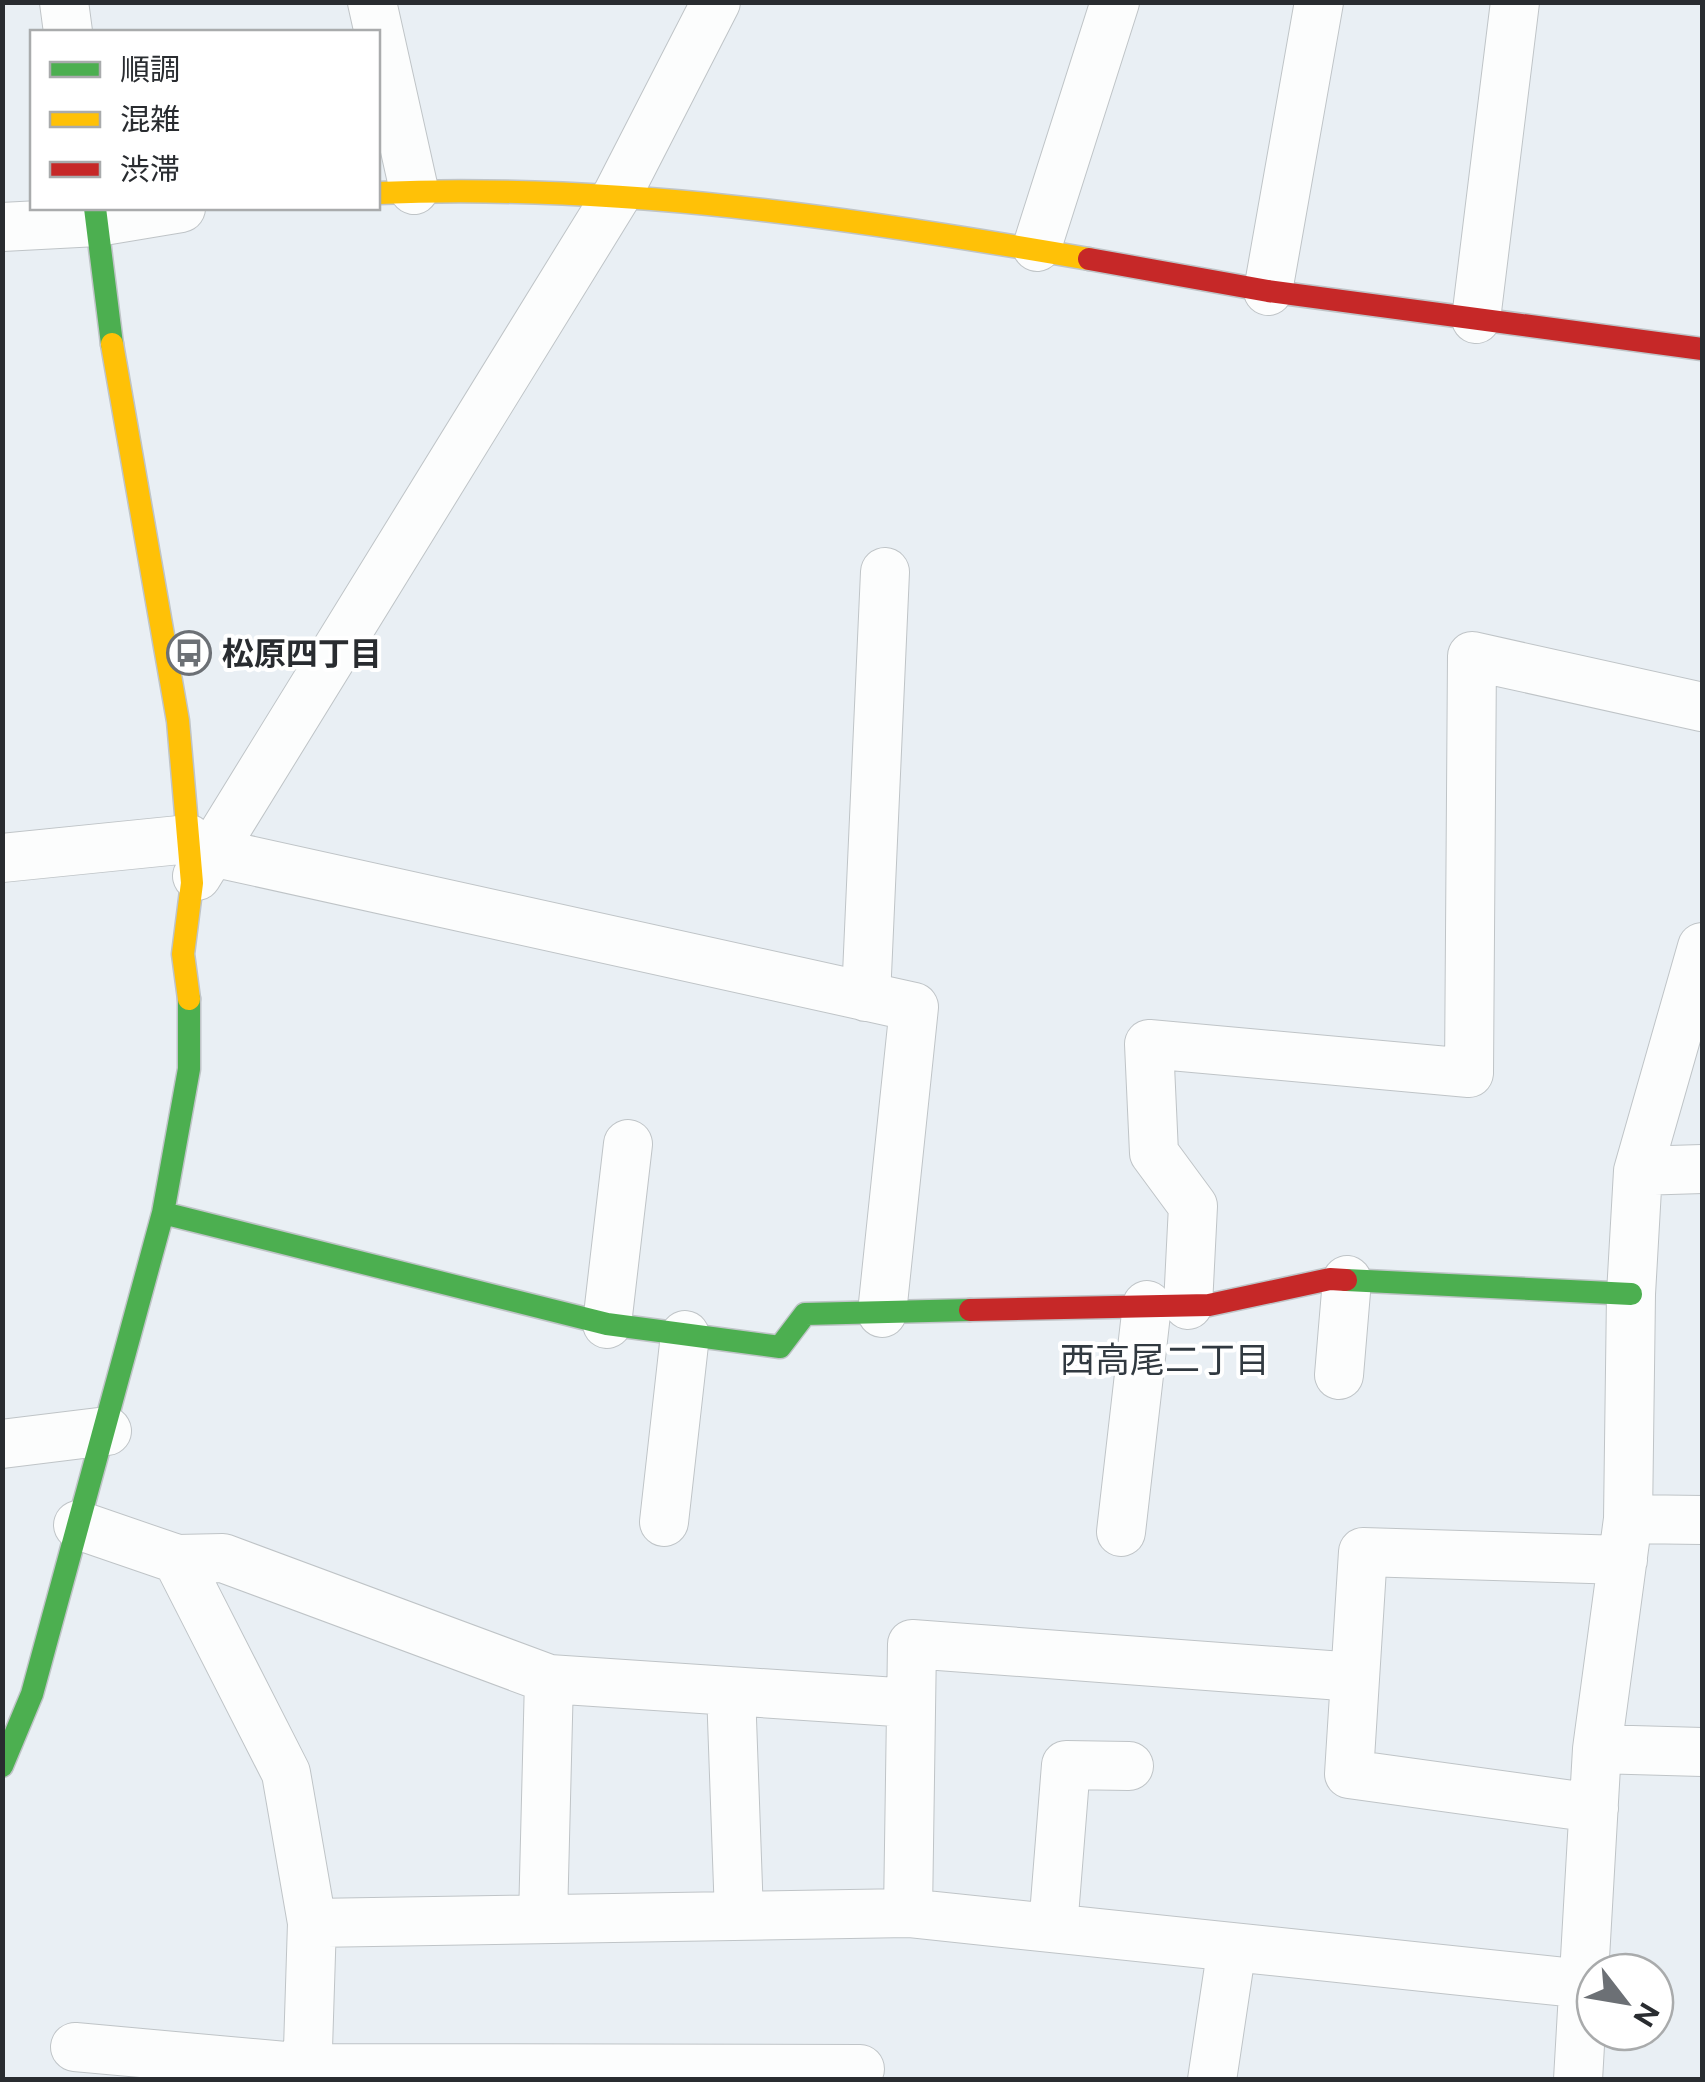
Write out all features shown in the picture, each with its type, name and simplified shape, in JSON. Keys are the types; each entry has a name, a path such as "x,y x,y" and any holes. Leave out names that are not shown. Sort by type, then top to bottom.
{"street":[{"path":"64,2 68,30"},
{"path":"372,2 376,30"},
{"path":"198,858 618,194 716,2"},
{"path":"1037,248 1115,2"},
{"path":"1268,290 1319,2"},
{"path":"1476,319 1516,2"},
{"path":"380,65 396,191 618,194 894,225 1268,290 1702,349"},
{"path":"2,227 157,210"},
{"path":"2,1766 32,1694 108,1431 163,1213 189,1069 189,990 184,954 198,858 178,721 119,402 96,215"},
{"path":"866,997 885,572"},
{"path":"1121,1532 1168,1305 1193,1206 1154,1153 1148,1044 1470,1073 1472,656 1702,707"},
{"path":"2,858 198,858 914,1007 882,1312"},
{"path":"1586,1952 1597,1749 1625,1540 1638,1171 1702,947"},
{"path":"607,1324 628,1144"},
{"path":"1638,1171 1702,1169"},
{"path":"163,1213 607,1324 780,1346 805,1314 1168,1305 1347,1280 1631,1294"},
{"path":"1339,1375 1347,1280"},
{"path":"664,1522 684,1335"},
{"path":"2,1444 108,1431"},
{"path":"1594,1808 1349,1774 1363,1552 1625,1540 1702,1520"},
{"path":"78,1525 177,1559 223,1558 550,1679 911,1703"},
{"path":"177,1559 286,1773 312,1923 307,2074"},
{"path":"908,1912 912,1644 1355,1677"},
{"path":"543,1919 550,1679"},
{"path":"731,1690 739,1915"},
{"path":"1597,1749 1702,1752"},
{"path":"1053,1928 1066,1765 1129,1766"},
{"path":"312,1923 908,1912 1575,1983"},
{"path":"1212,2080 1232,1947"},
{"path":"75,2047 307,2074 860,2069"},
{"path":"1578,2080 1580,2052"}],"traffic: fast":[{"path":"95,210 112,344"},
{"path":"2,1766 32,1694 163,1213 189,1069 189,999"},
{"path":"163,1213 607,1324 780,1347 805,1314 970,1310"},
{"path":"1346,1280 1631,1294"}],"traffic: slow":[{"path":"380,193 557,193 735,207 824,217 1089,259"},
{"path":"112,344 178,721 192,883 183,954 189,999"}],"traffic: jam":[{"path":"1089,259 1268,291 1702,349"},
{"path":"970,1310 1209,1305 1330,1279 1346,1280"}],"place":[{"name":"松原四丁目","path":"189,653"}],"district":[{"name":"西高尾二丁目","path":"1165,1359"}]}
